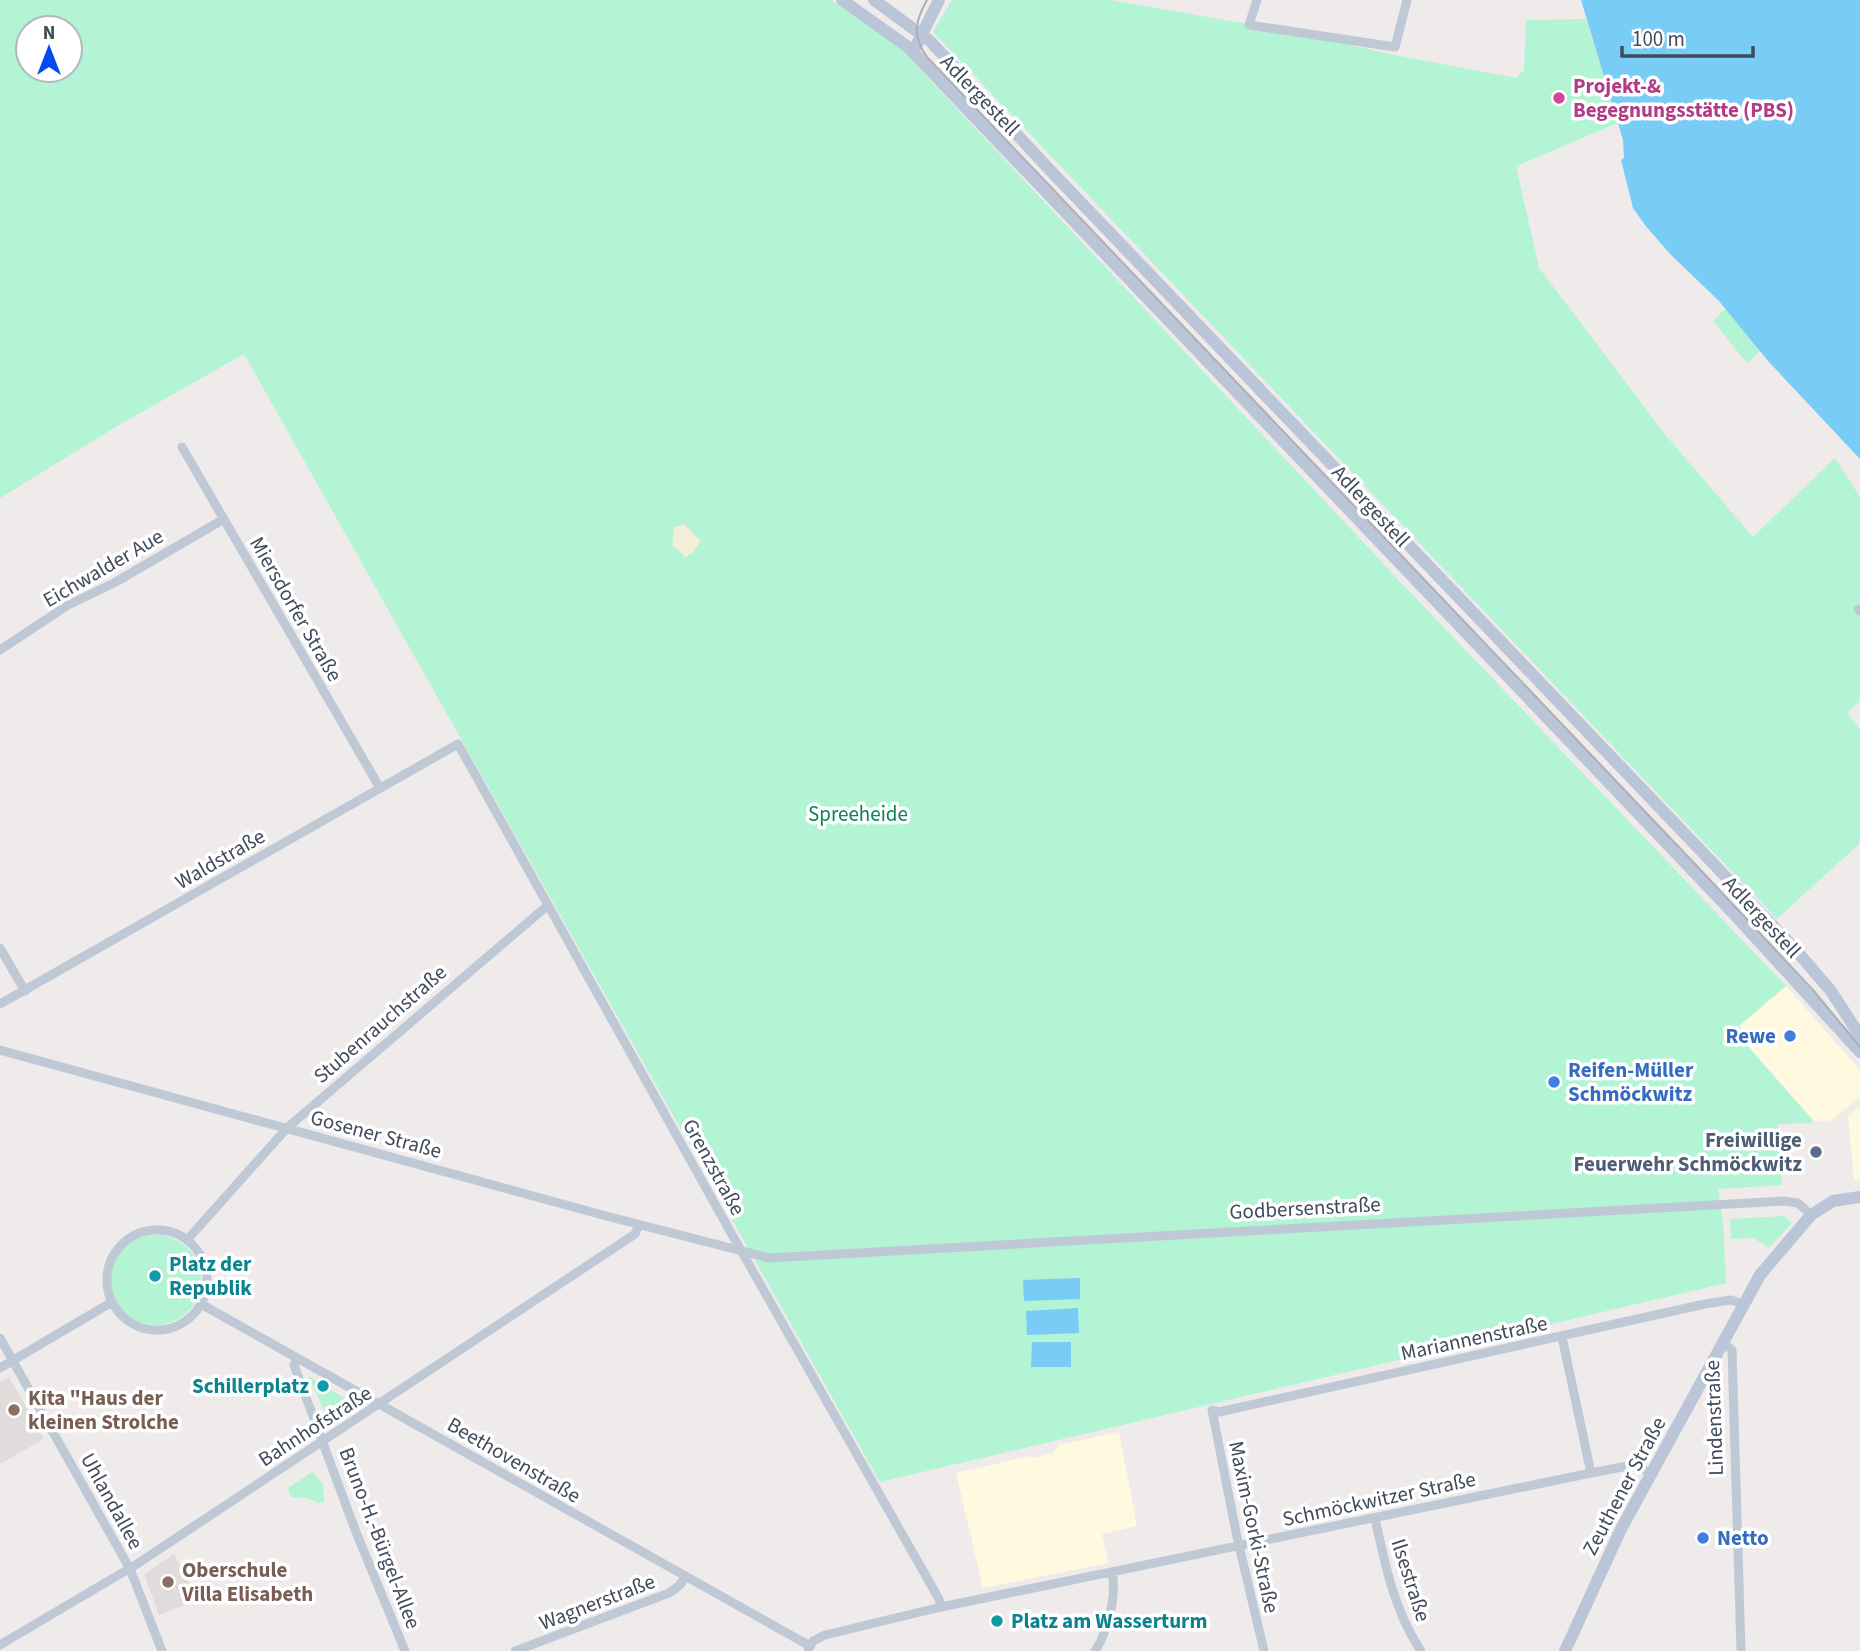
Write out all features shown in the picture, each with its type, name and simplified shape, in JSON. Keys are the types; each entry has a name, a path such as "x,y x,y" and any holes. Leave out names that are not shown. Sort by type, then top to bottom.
{"main road":[{"name":"Adlergestell","path":"842,0 892,34 913,52 1735,915 1857,1035"},
{"name":"Adlergestell","path":"874,0 922,33 1784,938 1831,991 1857,1035 1860,1052"},
{"path":"913,52 939,0"},
{"path":"1811,1215 1833,1201 1860,1198"},
{"name":"Lindenstraße","path":"1723,1343 1743,1304 1774,1257 1811,1215"},
{"name":"Zeuthener Straße","path":"1565,1651 1604,1564 1723,1343"}],"street":[{"path":"1257,0 1249,25 1395,47 1407,0"},
{"name":"Miersdorfer Straße","path":"182,447 380,788"},
{"name":"Eichwalder Aue","path":"0,650 68,605 114,583 224,519"},
{"name":"Waldstraße","path":"0,1004 458,744"},
{"name":"Grenzstraße","path":"458,744 941,1607"},
{"name":"Stubenrauchstraße","path":"187,1240 287,1128 547,906"},
{"path":"0,948 25,991"},
{"name":"Gosener Straße","path":"0,1049 743,1253"},
{"name":"Godbersenstraße","path":"743,1253 779,1258 1783,1201 1798,1203 1811,1215"},
{"name":"Bahnhofstraße","path":"0,1644 130,1569 635,1234 639,1224"},
{"path":"153,1230 175,1233 187,1240 201,1256 206,1273 207,1283 201,1304 184,1322 173,1327 154,1330 139,1327 127,1320 112,1302 108,1292 108,1270 122,1244 137,1234 153,1230"},
{"name":"Mariannenstraße","path":"1212,1410 1219,1412 1731,1300 1743,1304"},
{"path":"0,1368 112,1302"},
{"name":"Beethovenstraße","path":"201,1304 809,1648"},
{"path":"1562,1337 1591,1473"},
{"name":"Uhlandallee","path":"0,1338 130,1569 162,1651"},
{"name":"Lindenstraße","path":"1723,1343 1732,1350 1741,1651"},
{"name":"Bruno-H.-Bürgel-Allee","path":"297,1359 294,1366 356,1532 405,1651"},
{"name":"Maxim-Gorki-Straße","path":"1212,1410 1264,1651"},
{"name":"Schmöckwitzer Straße","path":"809,1648 818,1638 832,1632 941,1607 1112,1572 1241,1551 1375,1518 1633,1465 1651,1473"},
{"name":"Ilsestraße","path":"1375,1518 1395,1600 1406,1627 1421,1651"},
{"path":"1095,1651 1101,1642 1110,1612 1114,1579 1112,1572"},
{"name":"Wagnerstraße","path":"515,1651 669,1593 680,1585 685,1577"}],"shaded area":[{"path":"1786,986 1860,1070 1860,1097 1832,1120 1821,1122 1812,1119 1737,1035 1742,1030 1738,1027"},
{"path":"1860,1106 1860,1180 1854,1180 1848,1116"},
{"name":"Kita \"Haus der kleinen Strolche","path":"9,1377 44,1439 0,1464 0,1382"},
{"path":"1119,1432 1137,1526 1102,1534 1108,1563 983,1588 956,1473 1053,1453 1059,1445"},
{"name":"Oberschule Villa Elisabeth","path":"174,1554 197,1600 159,1615 144,1574"}],"green space":[{"name":"Spreeheide","path":"0,0 831,0 901,49 1408,590 1786,986 1739,1026 1742,1030 1738,1035 1812,1119 1812,1123 1778,1124 1782,1185 1718,1189 1723,1221 1726,1283 880,1482 244,354 124,422 0,498"},
{"path":"952,0 1110,0 1282,30 1516,78 1524,70 1526,20 1586,19 1618,123 1516,166 1539,268 1668,438 1753,537 1835,458 1860,497 1860,701 1847,713 1860,730 1860,843 1777,919 933,32"},
{"path":"1726,308 1760,351 1747,363 1713,321"},
{"path":"1784,1216 1792,1223 1769,1248 1754,1238 1731,1239 1730,1219"},
{"name":"Platz der Republik","path":"156,1235 173,1239 188,1248 197,1263 201,1280 197,1297 188,1312 173,1321 156,1325 139,1321 124,1312 115,1297 111,1280 115,1263 124,1248 139,1239"},
{"path":"308,1376 354,1404 354,1408 330,1422"},
{"path":"312,1472 323,1484 324,1503 291,1497 288,1488"}],"sand":[{"path":"684,524 701,541 686,557 672,545 674,527"}],"water":[{"path":"1581,0 1860,0 1860,459 1768,361 1719,301 1671,255 1633,208 1621,160 1624,158 1623,140"},
{"path":"1080,1278 1080,1299 1024,1301 1023,1280"},
{"path":"1078,1308 1079,1333 1027,1335 1026,1311"},
{"path":"1032,1342 1071,1342 1071,1367 1031,1367"}],"tram line":[{"path":"927,0 917,29 919,43 927,57 1695,864 1813,990 1860,1047"}],"place":[{"name":"Projekt-& Begegnungsstätte (PBS)","path":"1559,98"},
{"name":"Rewe","path":"1790,1036"},
{"name":"Reifen-Müller Schmöckwitz","path":"1554,1082"},
{"name":"Freiwillige Feuerwehr Schmöckwitz","path":"1816,1152"},
{"name":"Platz der Republik","path":"155,1276"},
{"name":"Schillerplatz","path":"323,1386"},
{"name":"Kita \"Haus der kleinen Strolche","path":"14,1410"},
{"name":"Netto","path":"1703,1538"},
{"name":"Oberschule Villa Elisabeth","path":"168,1582"},
{"name":"Platz am Wasserturm","path":"997,1621"}]}
